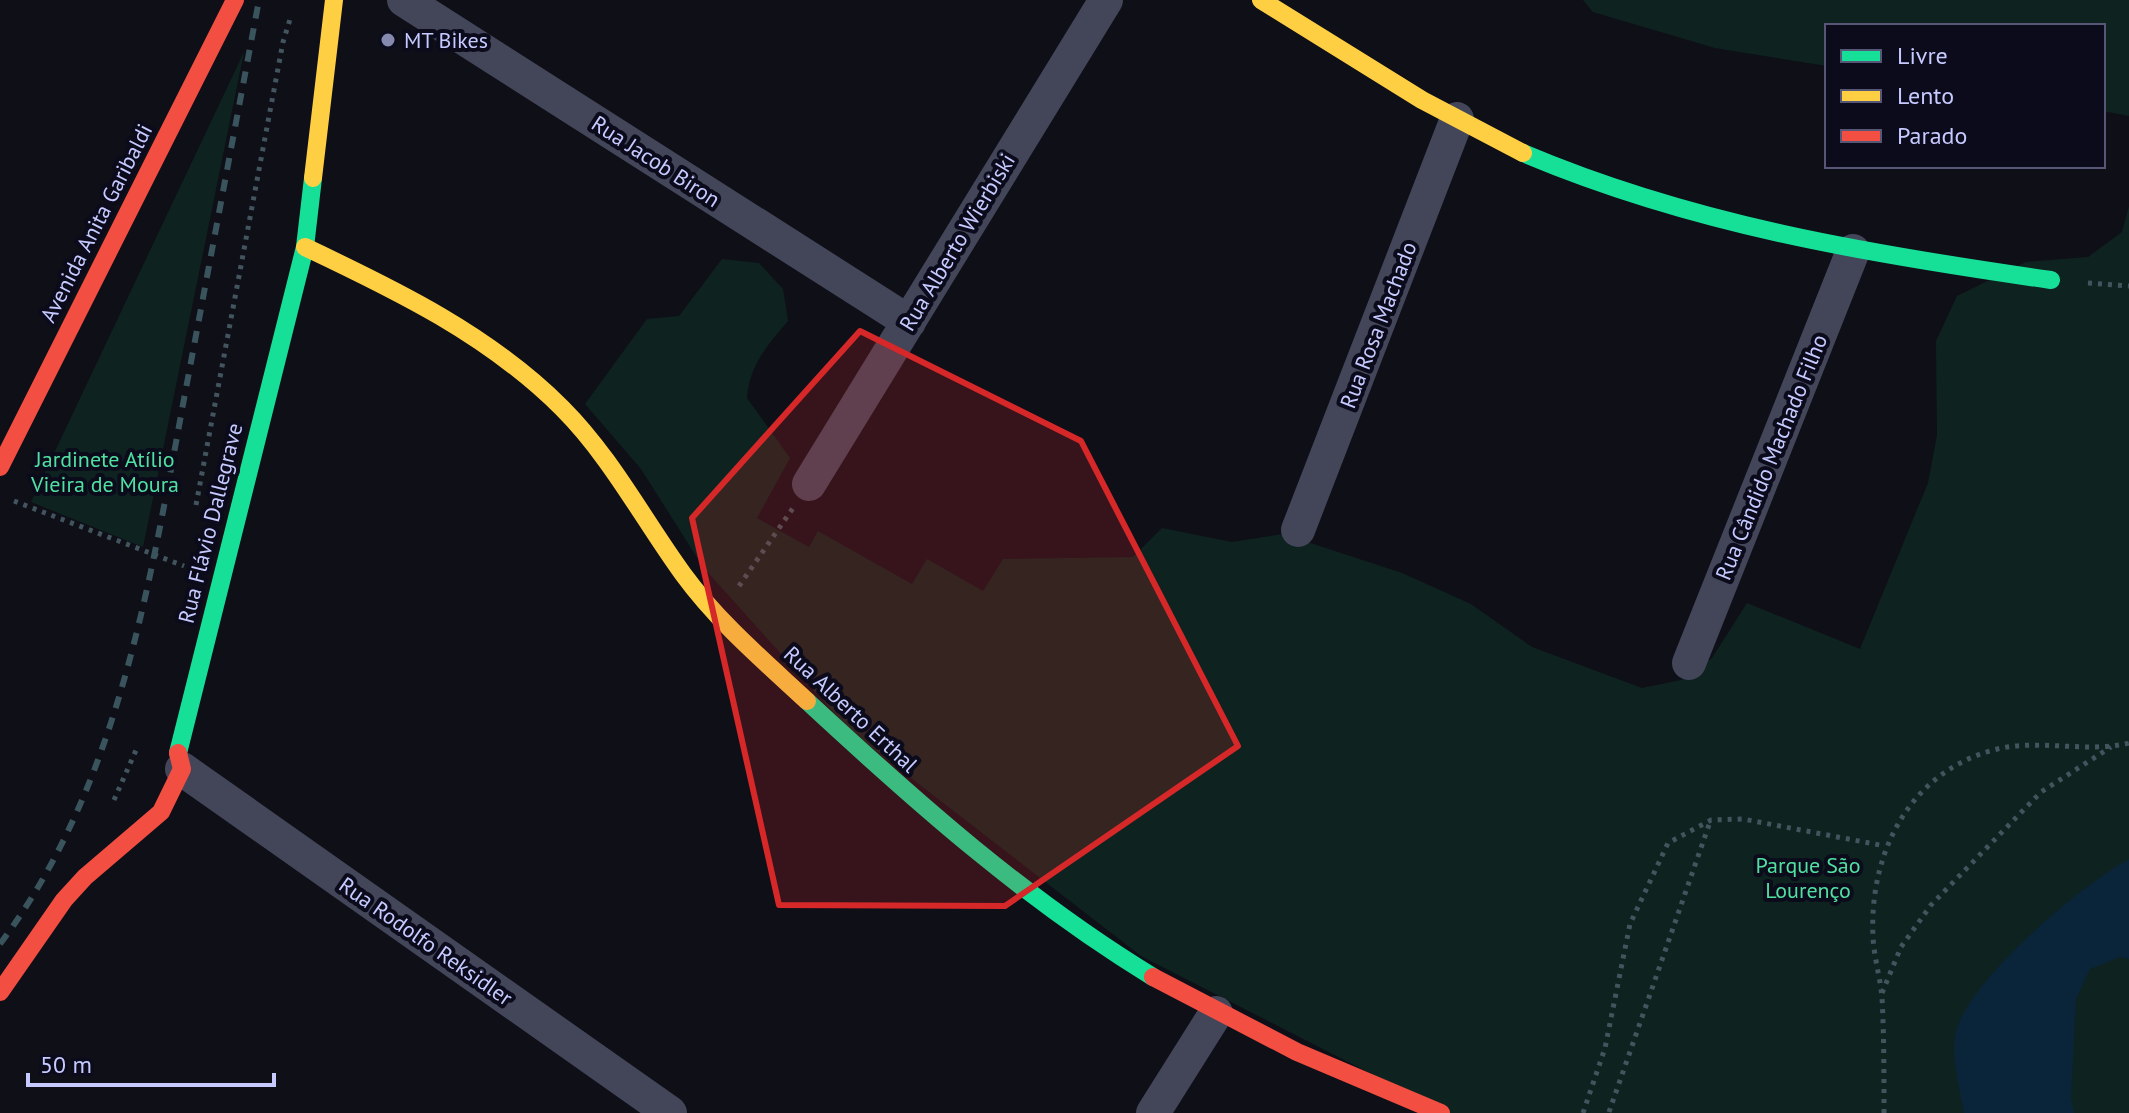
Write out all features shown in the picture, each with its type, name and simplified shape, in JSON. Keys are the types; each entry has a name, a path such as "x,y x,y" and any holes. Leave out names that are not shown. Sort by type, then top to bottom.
{"street":[{"name":"Avenida Anita Garibaldi","path":"0,467 235,0"},
{"name":"Rua Flávio Dallegrave","path":"0,992 85,877 161,812 182,769 177,747 305,247 334,0"},
{"name":"Rua Jacob Biron","path":"404,0 909,322"},
{"name":"Rua Alberto Wierbiski","path":"809,484 1106,0"},
{"path":"1261,0 1457,119 1522,153 1593,181 1738,226 1853,251 2051,280"},
{"name":"Rua Rosa Machado","path":"1298,530 1457,119"},
{"name":"Rua Alberto Erthal","path":"305,247 403,293 459,326 510,360 554,399 592,441 667,553 718,616 883,774 981,857 1083,932 1216,1013 1336,1070 1441,1113"},
{"name":"Rua Cândido Machado Filho","path":"1689,663 1853,251"},
{"name":"Rua Rodolfo Reksidler","path":"182,769 632,1103 670,1113"},
{"path":"1153,1113 1216,1013"}],"path":[{"path":"193,520 283,42 292,14"},
{"path":"718,616 809,484"},
{"path":"9,498 185,566"},
{"path":"181,580 187,551"},
{"path":"1884,1113 1882,994 1873,937 1875,889 1885,846 1910,802 1943,772 1990,750 2053,744 2111,747 2129,743"},
{"path":"130,770 138,744"},
{"path":"1882,994 1901,947 1949,886 2041,792 2111,747"},
{"path":"1583,1113 1605,1048 1630,924 1668,843 1711,820 1743,819 1885,846"},
{"path":"1609,1112 1711,820"}],"highlighted area":[{"path":"860,331 1081,441 1238,746 1005,906 779,905 692,518"}],"green space":[{"path":"1583,0 2129,0 2129,116 2105,111 2105,24 1825,24 1825,66 1715,48 1593,12"},
{"name":"Jardinete Atílio Vieira de Moura","path":"244,52 143,547 31,502"},
{"name":"Parque São Lourenço","path":"2129,206 2129,1113 1448,1113 1141,956 849,730 703,567 641,469 585,404 647,319 679,316 722,259 759,263 783,289 788,321 756,366 747,398 790,458 757,518 809,547 818,531 912,584 927,559 983,591 1003,559 1133,557 1162,528 1232,542 1283,534 1402,573 1471,604 1532,647 1642,688 1681,680 1712,658 1747,603 1860,649 1928,483 1937,435 1936,341 1957,296 2026,262 2088,257 2122,232"}],"water":[{"path":"2129,859 2129,959 2120,957 2090,969 2076,999 2071,1098 2074,1113 1964,1113 1954,1049 1957,1028 1967,1007 1984,983 2031,934 2084,889"}],"railway":[{"path":"0,944 40,883 74,819 101,752 123,683 157,541 259,0"}],"traffic: fast":[{"path":"1523,153 1652,200 1782,234 2051,280"},
{"path":"178,753 305,247 313,178"},
{"path":"807,701 973,848 1060,915 1153,977"}],"traffic: slow":[{"path":"313,178 334,0"},
{"path":"1261,0 1422,100 1523,153"},
{"path":"305,247 440,316 473,336 534,382 596,447 697,592 742,640 807,701"}],"traffic: jam":[{"path":"0,467 235,0"},
{"path":"0,992 64,900 85,877 161,812 182,769 178,753"},
{"path":"1153,977 1297,1052 1441,1113"}],"place":[{"name":"MT Bikes","path":"388,40"}]}
